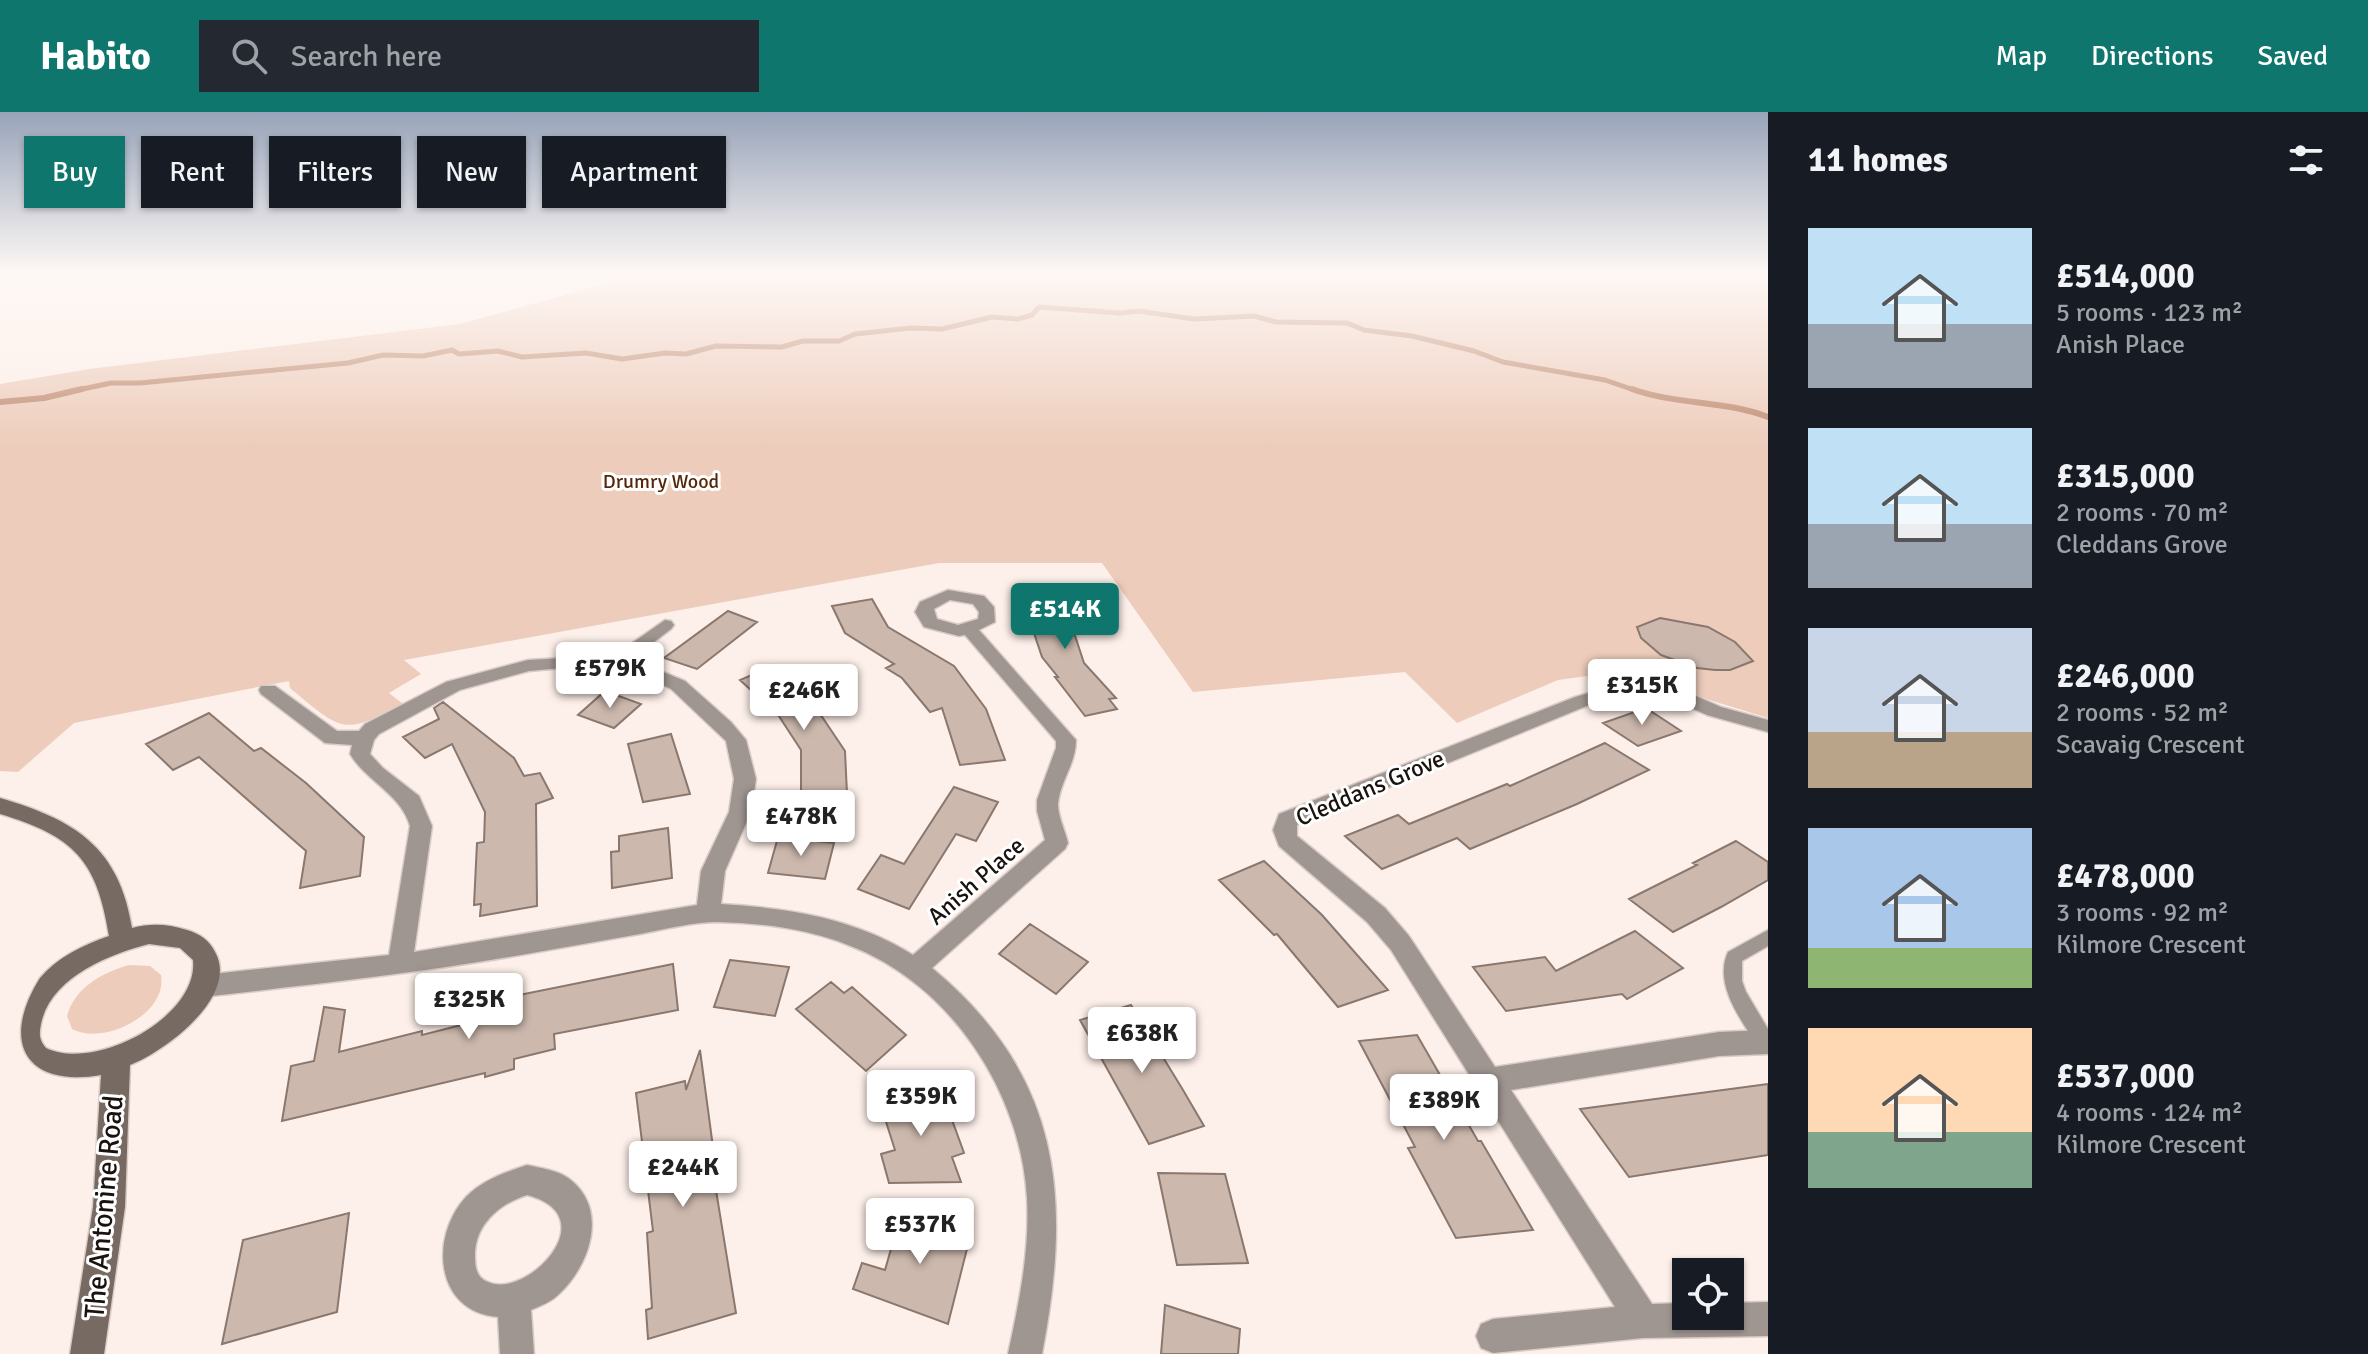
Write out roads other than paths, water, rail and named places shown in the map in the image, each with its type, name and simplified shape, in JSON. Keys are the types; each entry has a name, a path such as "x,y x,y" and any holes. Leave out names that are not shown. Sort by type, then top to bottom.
{"street":[{"path":"620,660 665,625"},
{"name":"Anish Place","path":"916,967 1057,843 1047,812 1048,798 1067,753 1066,740 970,630"},
{"path":"400,963 420,848 420,818 411,798 366,766 360,754 364,738 372,729 414,705 476,677 563,661 620,660 661,676 691,695 736,740 745,779 740,812 713,871 708,913"},
{"name":"Cleddans Grove","path":"1643,1321 1400,943 1376,915 1287,840 1284,830 1287,820 1582,701 1640,684 1657,686 1714,711 1768,726"},
{"path":"268,690 332,738 364,738"},
{"path":"0,806 38,816 73,838 100,864 114,894 122,940"},
{"path":"203,986 400,963 708,913 812,923 853,934 916,967 981,1034 1010,1079 1029,1122 1041,1177 1044,1226 1040,1287 1025,1354"},
{"path":"149,934 172,934 191,940 203,951 208,967 203,986 187,1011 161,1034 116,1059 82,1067 53,1067 33,1057 23,1040 27,1018 40,994 63,972 92,953 122,940 149,934"},
{"path":"1489,1081 1719,1044 1767,1042"},
{"name":"The Antonine Road","path":"87,1354 109,1207 116,1059"},
{"path":"514,1300 517,1354"},
{"path":"1493,1336 1643,1321 1768,1319"}],"lane":[{"path":"1767,1042 1735,992 1730,973 1734,957 1768,937"}],"waterway":[{"path":"78,390 111,383 140,383 348,363 383,355 423,356 452,350 459,354 498,351 522,357 586,353 622,359 665,353 686,354 716,346 782,347 803,341 839,341 855,334 893,330"},
{"path":"1364,330 1412,336 1474,351 1503,362 1605,380 1637,391"},
{"path":"78,390 82,389"},
{"path":"1632,389 1768,417"},
{"path":"0,402 44,398 78,390"},
{"path":"73,391 78,390"}],"park label":[{"name":"Drumry Wood","path":"661,481"}]}
